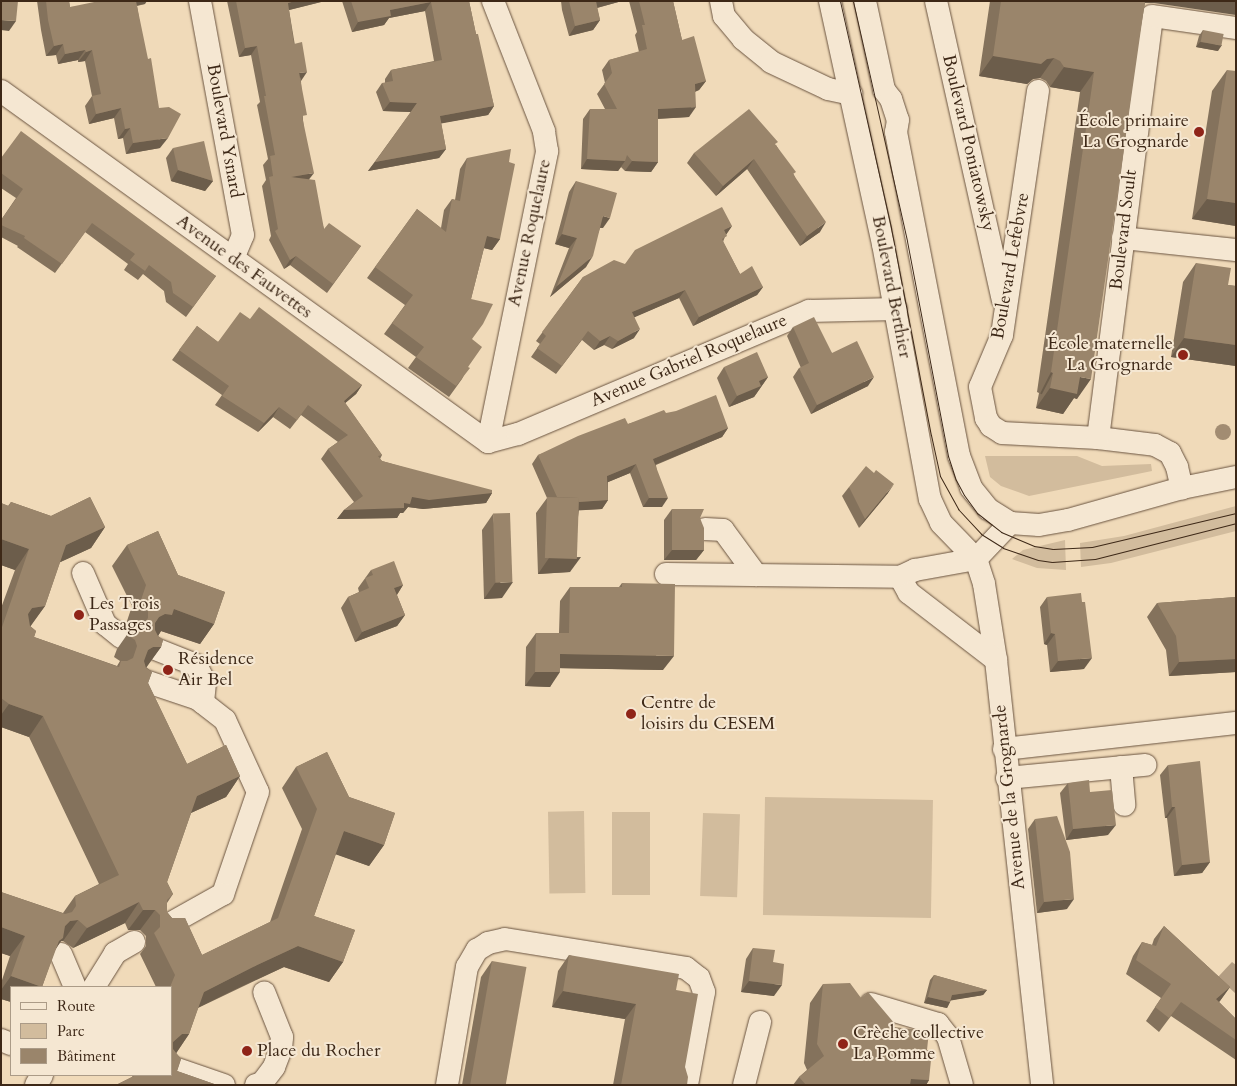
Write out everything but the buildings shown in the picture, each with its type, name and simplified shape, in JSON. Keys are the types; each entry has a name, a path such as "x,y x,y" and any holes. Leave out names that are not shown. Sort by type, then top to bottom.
{"street":[{"name":"Boulevard Ysnard","path":"200,1 243,235 233,258"},
{"name":"Avenue Roquelaure","path":"488,442 547,151 544,131 493,1"},
{"path":"721,1 724,16 743,39 771,62 828,89 851,94"},
{"name":"Boulevard Berthier","path":"830,1 896,309 930,499 941,523 976,559"},
{"name":"Boulevard Berthier","path":"865,1 884,90 891,99 898,120 896,132 959,456 971,488 988,509 1010,523"},
{"name":"Boulevard Poniatowsky","path":"936,1 1006,314"},
{"name":"Boulevard Soult","path":"1098,438 1152,16 1236,28"},
{"name":"Avenue des Fauvettes","path":"1,91 488,442"},
{"name":"Boulevard Lefebvre","path":"1038,91 1002,335 980,387 986,418 991,426 1002,433 1098,438 1155,445 1170,453 1177,467 1182,488"},
{"path":"1123,238 1236,250"},
{"name":"Avenue Gabriel Roquelaure","path":"488,442 518,434 809,311 896,309"},
{"path":"666,574 900,577 915,570 976,559 1010,523 1039,525 1068,520 1182,488 1236,478"},
{"path":"705,529 723,530 756,575"},
{"name":"Avenue de la Grognarde","path":"976,559 984,584 996,660 1007,778 1042,1085"},
{"path":"83,573 105,624 121,637"},
{"path":"900,577 909,593 996,660"},
{"path":"153,648 196,665 205,683 203,703"},
{"path":"142,680 198,699 225,720 258,792 223,894 164,927"},
{"path":"1004,749 1236,723"},
{"path":"1007,778 1145,765"},
{"path":"1121,767 1124,805"},
{"path":"448,1085 467,967 477,950 488,943 505,939 686,968 700,978 704,992 687,1085"},
{"path":"95,986 115,953 134,942"},
{"path":"61,954 75,986"},
{"path":"256,1085 262,1083 274,1067 282,1037 264,992"},
{"path":"871,1004 938,1024 948,1037 962,1085"},
{"path":"744,1085 760,1022"},
{"path":"172,1067 224,1085"}],"green space":[{"path":"985,456 1077,456 1102,466 1151,464 1152,471 1029,496 1001,486 990,477"},
{"path":"1236,506 1236,531 1111,563 1081,567 1080,543 1124,536"},
{"path":"1065,540 1066,570 1037,568 1012,559 1023,550"},
{"path":"765,797 933,800 931,918 763,915"},
{"path":"584,811 585,893 549,894 548,812"},
{"path":"612,812 650,812 650,895 612,895"},
{"path":"703,813 740,814 737,897 700,896"}],"shaded area":[{"path":"1232,962 1236,965 1236,994 1218,977"}],"tram line":[{"path":"840,1 891,228 940,476 958,509 981,534 1003,548 1038,560 1052,562 1095,559 1236,523"},
{"path":"853,1 907,241 948,456 956,480 977,513 1001,532 1034,546 1053,549 1092,547 1236,513"}],"place":[{"name":"École primaire La Grognarde","path":"1199,132"},
{"name":"École maternelle La Grognarde","path":"1183,355"},
{"name":"Les Trois Passages","path":"79,615"},
{"name":"Résidence Air Bel","path":"168,670"},
{"name":"Centre de loisirs du CESEM","path":"631,714"},
{"name":"Crèche collective La Pomme","path":"843,1044"},
{"name":"Place du Rocher","path":"247,1051"}]}
